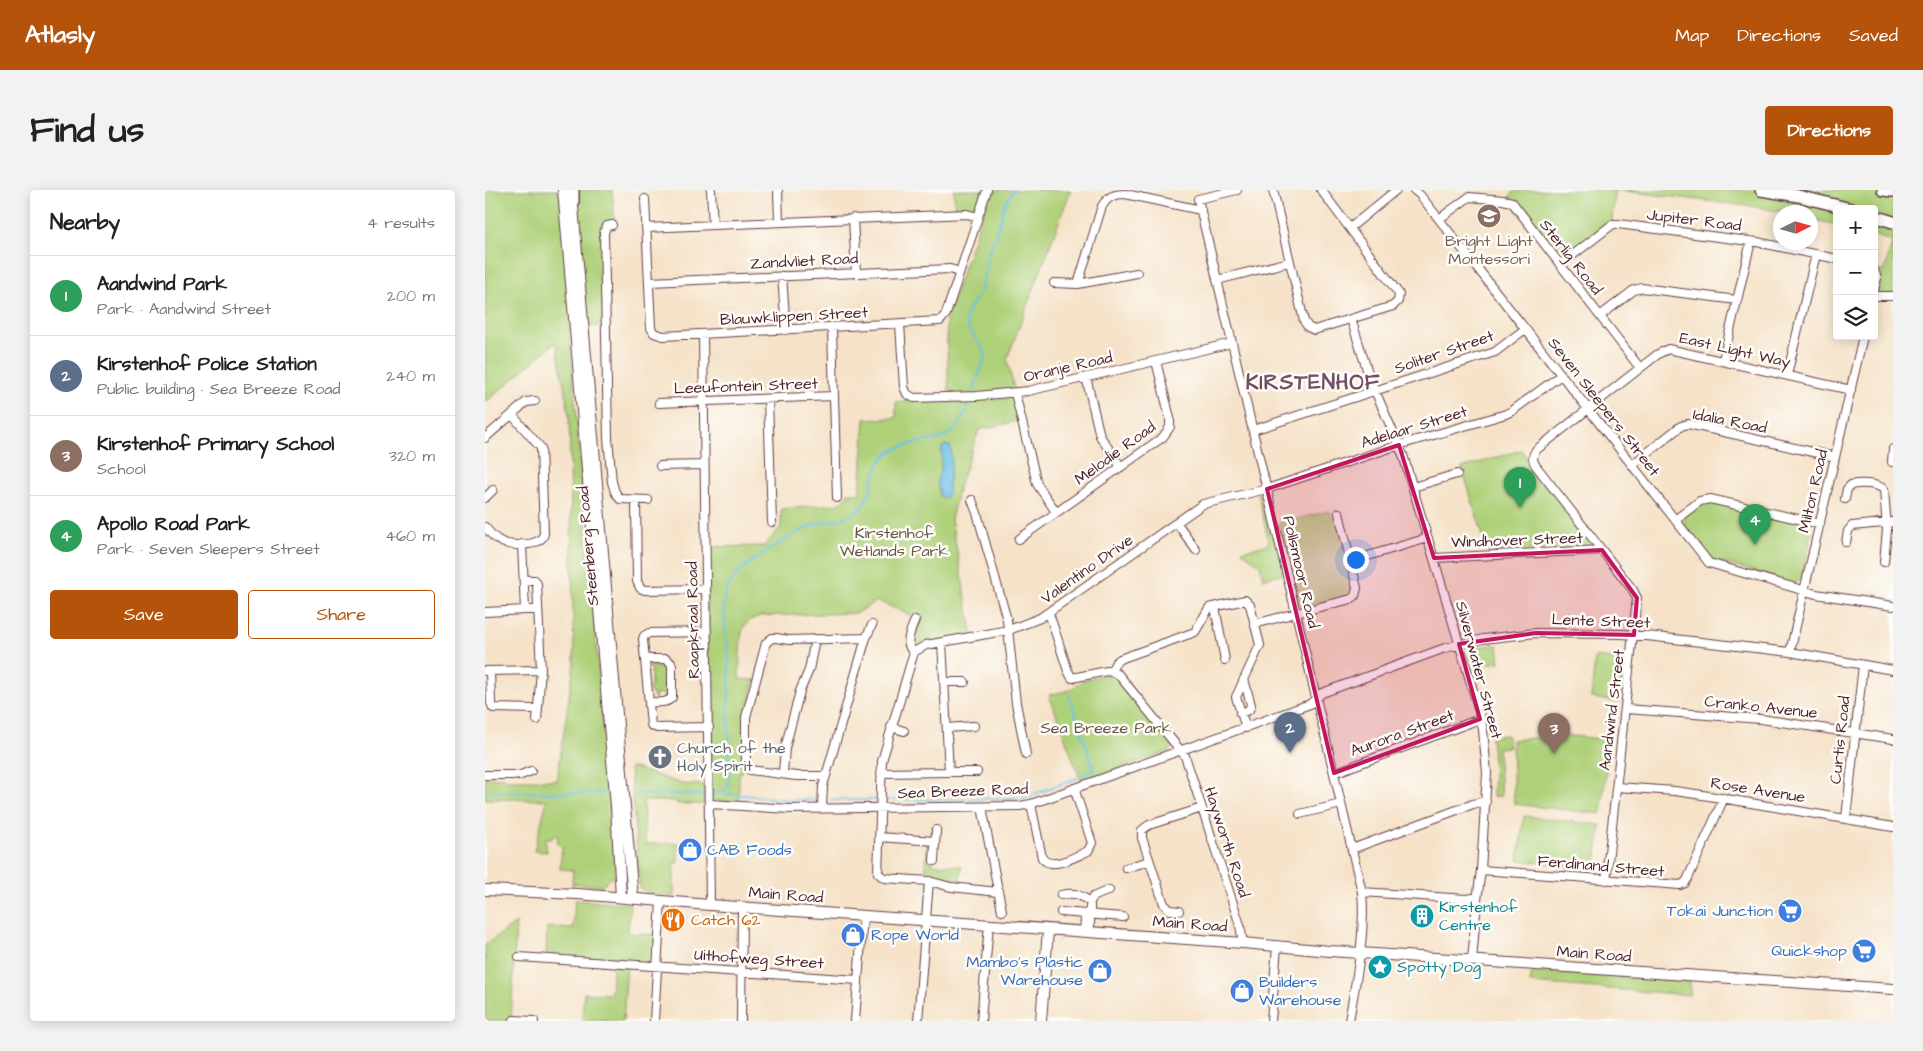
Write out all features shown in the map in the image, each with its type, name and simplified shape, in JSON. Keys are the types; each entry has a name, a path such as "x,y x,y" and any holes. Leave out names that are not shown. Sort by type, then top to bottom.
{"highway":[{"path":"572,190 573,203"},
{"path":"1761,190 1798,196 1835,205"},
{"path":"1883,190 1893,191"},
{"path":"1878,217 1893,222"}],"main road":[{"name":"Steenberg Road","path":"563,190 621,897"},
{"name":"Steenberg Road","path":"573,203 627,804 633,899"},
{"name":"Main Road","path":"485,890 621,897 1360,953 1893,989"},
{"path":"1041,1021 1048,930"},
{"path":"1746,979 1759,976 1893,983"}],"street":[{"path":"711,190 713,225"},
{"path":"778,190 779,222"},
{"path":"960,272 987,190"},
{"name":"Pollsmoor Road","path":"1237,190 1198,199 1362,892 1364,914 1349,1021"},
{"path":"1273,190 1303,321 1308,327 1317,330 1393,306 1398,301 1399,294 1398,290 1321,190"},
{"path":"1350,228 1396,190"},
{"name":"Seven Sleepers Street","path":"1414,190 1439,219 1706,559 1715,566 1804,591 1893,606"},
{"path":"1078,284 1102,206 1112,195 1125,194 1201,210"},
{"name":"Sterlig Road","path":"1439,219 1469,197 1509,200 1640,368"},
{"path":"645,199 650,282"},
{"path":"646,228 967,214 978,217"},
{"path":"853,218 856,273"},
{"name":"Jupiter Road","path":"1560,265 1615,224 1751,241 1833,258"},
{"path":"612,225 607,226 604,232 608,438 612,482 615,492 620,499 649,500"},
{"path":"1723,360 1751,241"},
{"path":"1787,375 1816,254"},
{"path":"1217,280 1289,262"},
{"name":"Zandvliet Road","path":"650,282 950,269 960,272"},
{"name":"Blauwklippen Street","path":"650,282 651,328 654,333 663,336 703,335 936,322 946,314 960,272"},
{"path":"1054,283 1078,284 1137,273"},
{"path":"782,276 785,330"},
{"path":"1600,316 1634,290 1642,288 1737,300"},
{"path":"1878,296 1893,296"},
{"name":"Silverwater Street","path":"1351,319 1374,390 1399,445 1413,487 1480,718 1487,758 1486,801 1472,960"},
{"name":"Oranje Road","path":"900,324 904,387 907,394 914,398 1015,393 1232,343"},
{"path":"832,328 837,498"},
{"name":"Soliter Street","path":"1253,430 1495,352 1525,329"},
{"name":"Raapkraal Road","path":"703,335 710,905"},
{"name":"Milton Road","path":"1790,652 1862,340"},
{"name":"East Light Way","path":"1533,458 1536,450 1640,368 1669,349 1851,390"},
{"name":"Melodie Road","path":"1019,539 1163,437 1170,427 1170,418 1156,361"},
{"name":"Adelaar Street","path":"1267,489 1399,445 1512,412 1561,374"},
{"path":"1086,377 1100,436 1121,467"},
{"path":"1015,393 1037,484 1056,512"},
{"name":"Leeufontein Street","path":"659,403 834,396"},
{"path":"768,398 772,522"},
{"path":"485,438 526,402 535,401"},
{"path":"486,530 505,543 522,544 537,542 542,538 543,534 542,454 537,443 512,415"},
{"name":"Idalia Road","path":"1632,465 1681,426 1688,424 1835,457"},
{"path":"1892,462 1893,449"},
{"name":"Aandwind Street","path":"1533,458 1536,466 1633,590 1637,598 1607,880"},
{"path":"660,466 704,465"},
{"path":"1413,487 1457,474"},
{"path":"1845,498 1847,489 1851,485 1869,484 1881,487 1885,492 1890,523 1884,562"},
{"name":"Valentino Drive","path":"914,652 926,645 1009,630 1040,618 1203,504 1267,489"},
{"path":"485,498 493,490"},
{"path":"1675,520 1703,500 1710,499 1820,524"},
{"path":"636,500 637,581 640,588 645,590 706,589"},
{"path":"972,500 977,512 1009,630 1015,696 1026,754"},
{"path":"1255,624 1351,599 1355,596 1357,588 1339,513"},
{"path":"1177,523 1196,550"},
{"path":"1847,542 1847,530 1852,526 1890,523"},
{"path":"1351,560 1428,538"},
{"path":"522,544 525,610"},
{"name":"Windhover Street","path":"1434,558 1602,550"},
{"path":"523,580 536,581 541,670 537,720"},
{"path":"1049,613 1072,678 1111,671 1116,662 1121,659 1195,632 1207,610 1215,606 1245,600 1250,605 1259,647 1237,697 1246,728"},
{"path":"1215,606 1225,660"},
{"path":"485,612 538,610"},
{"path":"915,620 908,642 909,647 914,652 882,761 877,870 881,877 929,881 951,888 998,892"},
{"path":"822,808 823,786 871,624"},
{"path":"707,632 646,634 643,639 646,686 650,702 650,722 654,728 709,727"},
{"name":"Lente Street","path":"1317,698 1322,693 1459,644 1483,639 1536,633 1634,635 1790,652 1893,670"},
{"path":"826,776 796,776 747,768 745,717 765,642 772,638 866,638"},
{"path":"783,773 785,748 800,690 809,670 815,639"},
{"path":"942,642 949,772"},
{"path":"645,659 665,659 672,666 672,697 665,702 650,702"},
{"name":"Curtis Road","path":"1846,818 1863,665"},
{"path":"537,709 493,708 487,671 541,670"},
{"name":"Hayworth Road","path":"1111,671 1121,677 1185,756 1240,925 1243,943"},
{"path":"1241,713 1249,710 1251,706 1244,679"},
{"path":"944,682 965,682"},
{"name":"Sea Breeze Road","path":"710,802 790,809 1020,806 1031,804 1246,728 1310,704 1317,698"},
{"name":"Cranko Avenue","path":"1626,709 1761,718 1893,739"},
{"name":"Aurora Street","path":"1334,773 1480,718"},
{"path":"947,728 974,726"},
{"path":"891,727 905,731"},
{"path":"485,775 521,775 531,771"},
{"path":"881,773 977,772"},
{"name":"Rose Avenue","path":"1617,787 1675,791 1724,798 1893,827"},
{"path":"1031,804 1043,858 1047,864 1055,864 1088,852 1092,843 1074,788"},
{"name":"Ferdinand Street","path":"1481,870 1675,886 1685,883 1724,798"},
{"path":"1352,849 1473,804 1486,801"},
{"path":"1300,814 1341,804"},
{"path":"982,807 1001,911"},
{"path":"1179,911 1170,910 1164,904 1142,838 1142,830 1145,827 1202,808"},
{"path":"934,861 936,830"},
{"path":"879,837 935,841"},
{"path":"1126,868 1149,861"},
{"path":"918,1021 929,881"},
{"path":"1087,932 1085,918 1088,915 1090,902 1093,897 1109,890"},
{"path":"1362,892 1466,898 1477,896"},
{"path":"1061,895 1069,893 1079,894 1090,902"},
{"path":"654,1021 661,901"},
{"path":"741,1021 742,907"},
{"path":"1061,912 1123,917"},
{"path":"855,1021 863,916"},
{"path":"981,1021 989,924"},
{"path":"1271,1021 1277,946"},
{"name":"Uithofweg Street","path":"519,957 858,980"},
{"path":"514,1020 534,1021"}],"highlighted area":[{"path":"1399,445 1434,558 1602,550 1637,598 1634,635 1536,633 1459,644 1480,719 1334,773 1267,489"}],"green space":[{"path":"485,190 612,190 615,225 607,226 606,325 569,329 616,877 611,877 603,886 572,884 573,870 560,869 562,847 557,843 558,836 553,835 552,839 545,838 547,852 534,851 547,800 485,799 485,777 503,778 506,780 557,780 574,663 569,413 556,342 485,403"},
{"path":"954,190 984,190 976,208 955,210"},
{"name":"Kirstenhof Wetlands Park","path":"991,190 1071,190 1007,359 1021,420 979,430 959,486 951,519 973,637 911,650 914,617 878,601 856,613 761,616 751,620 742,631 740,644 739,679 755,680 746,717 746,765 739,775 739,802 710,800 706,547 764,546 781,527 781,509 839,504 848,493 860,493 865,419 896,418 896,402 914,398 949,397 946,319"},
{"path":"1516,190 1616,190 1612,217 1613,224 1560,265 1509,200 1509,197"},
{"path":"1616,190 1893,190 1893,296 1878,296 1878,273 1885,270 1892,242 1878,237 1878,205 1833,205 1833,224 1818,221 1818,205 1773,205 1773,210"},
{"path":"1521,450 1597,548 1488,552 1462,468"},
{"path":"1258,494 1264,495 1267,499 1285,573 1263,579 1260,565 1242,551 1269,544"},
{"path":"1709,501 1807,524 1812,533 1802,578 1795,583 1716,561 1710,557 1685,527 1684,520 1695,508"},
{"path":"1330,511 1332,517 1338,522 1354,587 1353,593 1349,597 1302,607 1298,603 1279,523"},
{"path":"1498,645 1500,662 1473,665 1470,654 1475,647"},
{"path":"1595,657 1624,660 1619,702 1591,698"},
{"path":"654,662 654,667 663,667 663,662 668,665 669,670 664,670 665,691 669,692 669,697 664,699 664,694 656,694 655,699 649,689 651,686 651,668 649,667"},
{"name":"Sea Breeze Park","path":"1108,674 1115,675 1170,741 1172,747 1168,752 1081,781 1049,695 1070,690 1084,680"},
{"path":"1506,735 1509,747 1498,748 1501,796 1493,797 1494,770 1491,737"},
{"path":"1564,735 1610,740 1601,814 1514,804 1512,740"},
{"path":"630,768 682,784 704,785 704,804 677,804 677,801 643,801 645,844 678,843 678,863 674,863 674,897 649,893 640,888"},
{"path":"1524,816 1601,825 1595,869 1518,860"},
{"path":"927,843 932,848 931,864 962,866 959,885 925,877"},
{"path":"575,900 630,904 628,933 657,935 654,963 627,965 623,1021 582,1021 584,993 611,994 613,964 546,959 547,927 573,929"},
{"path":"516,923 511,1021 485,1021 485,945"},
{"path":"1532,971 1690,981 1690,995 1530,983"}],"water":[{"path":"945,445 950,446 952,459 948,491 945,498 940,497 937,480 941,469 942,447"}],"waterway":[{"path":"972,393 986,356 981,345 969,330 966,314 981,291 988,254 999,226 1004,206 1013,190"},
{"path":"710,794 724,791 729,784 729,662 724,597 731,583 752,561 794,534 816,524 834,521 856,512 868,497 879,463 885,456 907,445 948,435 956,428 963,417 970,400"},
{"path":"1069,695 1094,769 1082,775"},
{"path":"885,800 1023,798 1078,778"},
{"path":"485,792 606,793"},
{"path":"721,793 793,800 814,800"},
{"path":"634,794 705,795"},
{"path":"831,800 875,800"}],"place":[{"name":"Bright Light Montessori","path":"1489,216"},
{"name":"Aandwind Park","path":"1520,508"},
{"name":"Apollo Road Park","path":"1755,545"},
{"name":"Kirstenhof Police Station","path":"1290,753"},
{"name":"Kirstenhof Primary School","path":"1554,754"},
{"name":"Church of the Holy Spirit","path":"660,757"},
{"name":"CAB Foods","path":"690,850"},
{"name":"Tokai Junction","path":"1790,911"},
{"name":"Kirstenhof Centre","path":"1422,916"},
{"name":"Catch 62","path":"673,920"},
{"name":"Rope World","path":"853,935"},
{"name":"Quickshop","path":"1864,951"},
{"name":"Spotty Dog","path":"1380,967"},
{"name":"Mambo's Plastic Warehouse","path":"1100,971"},
{"name":"Builders Warehouse","path":"1242,991"}],"district":[{"name":"KIRSTENHOF","path":"1313,382"}]}
